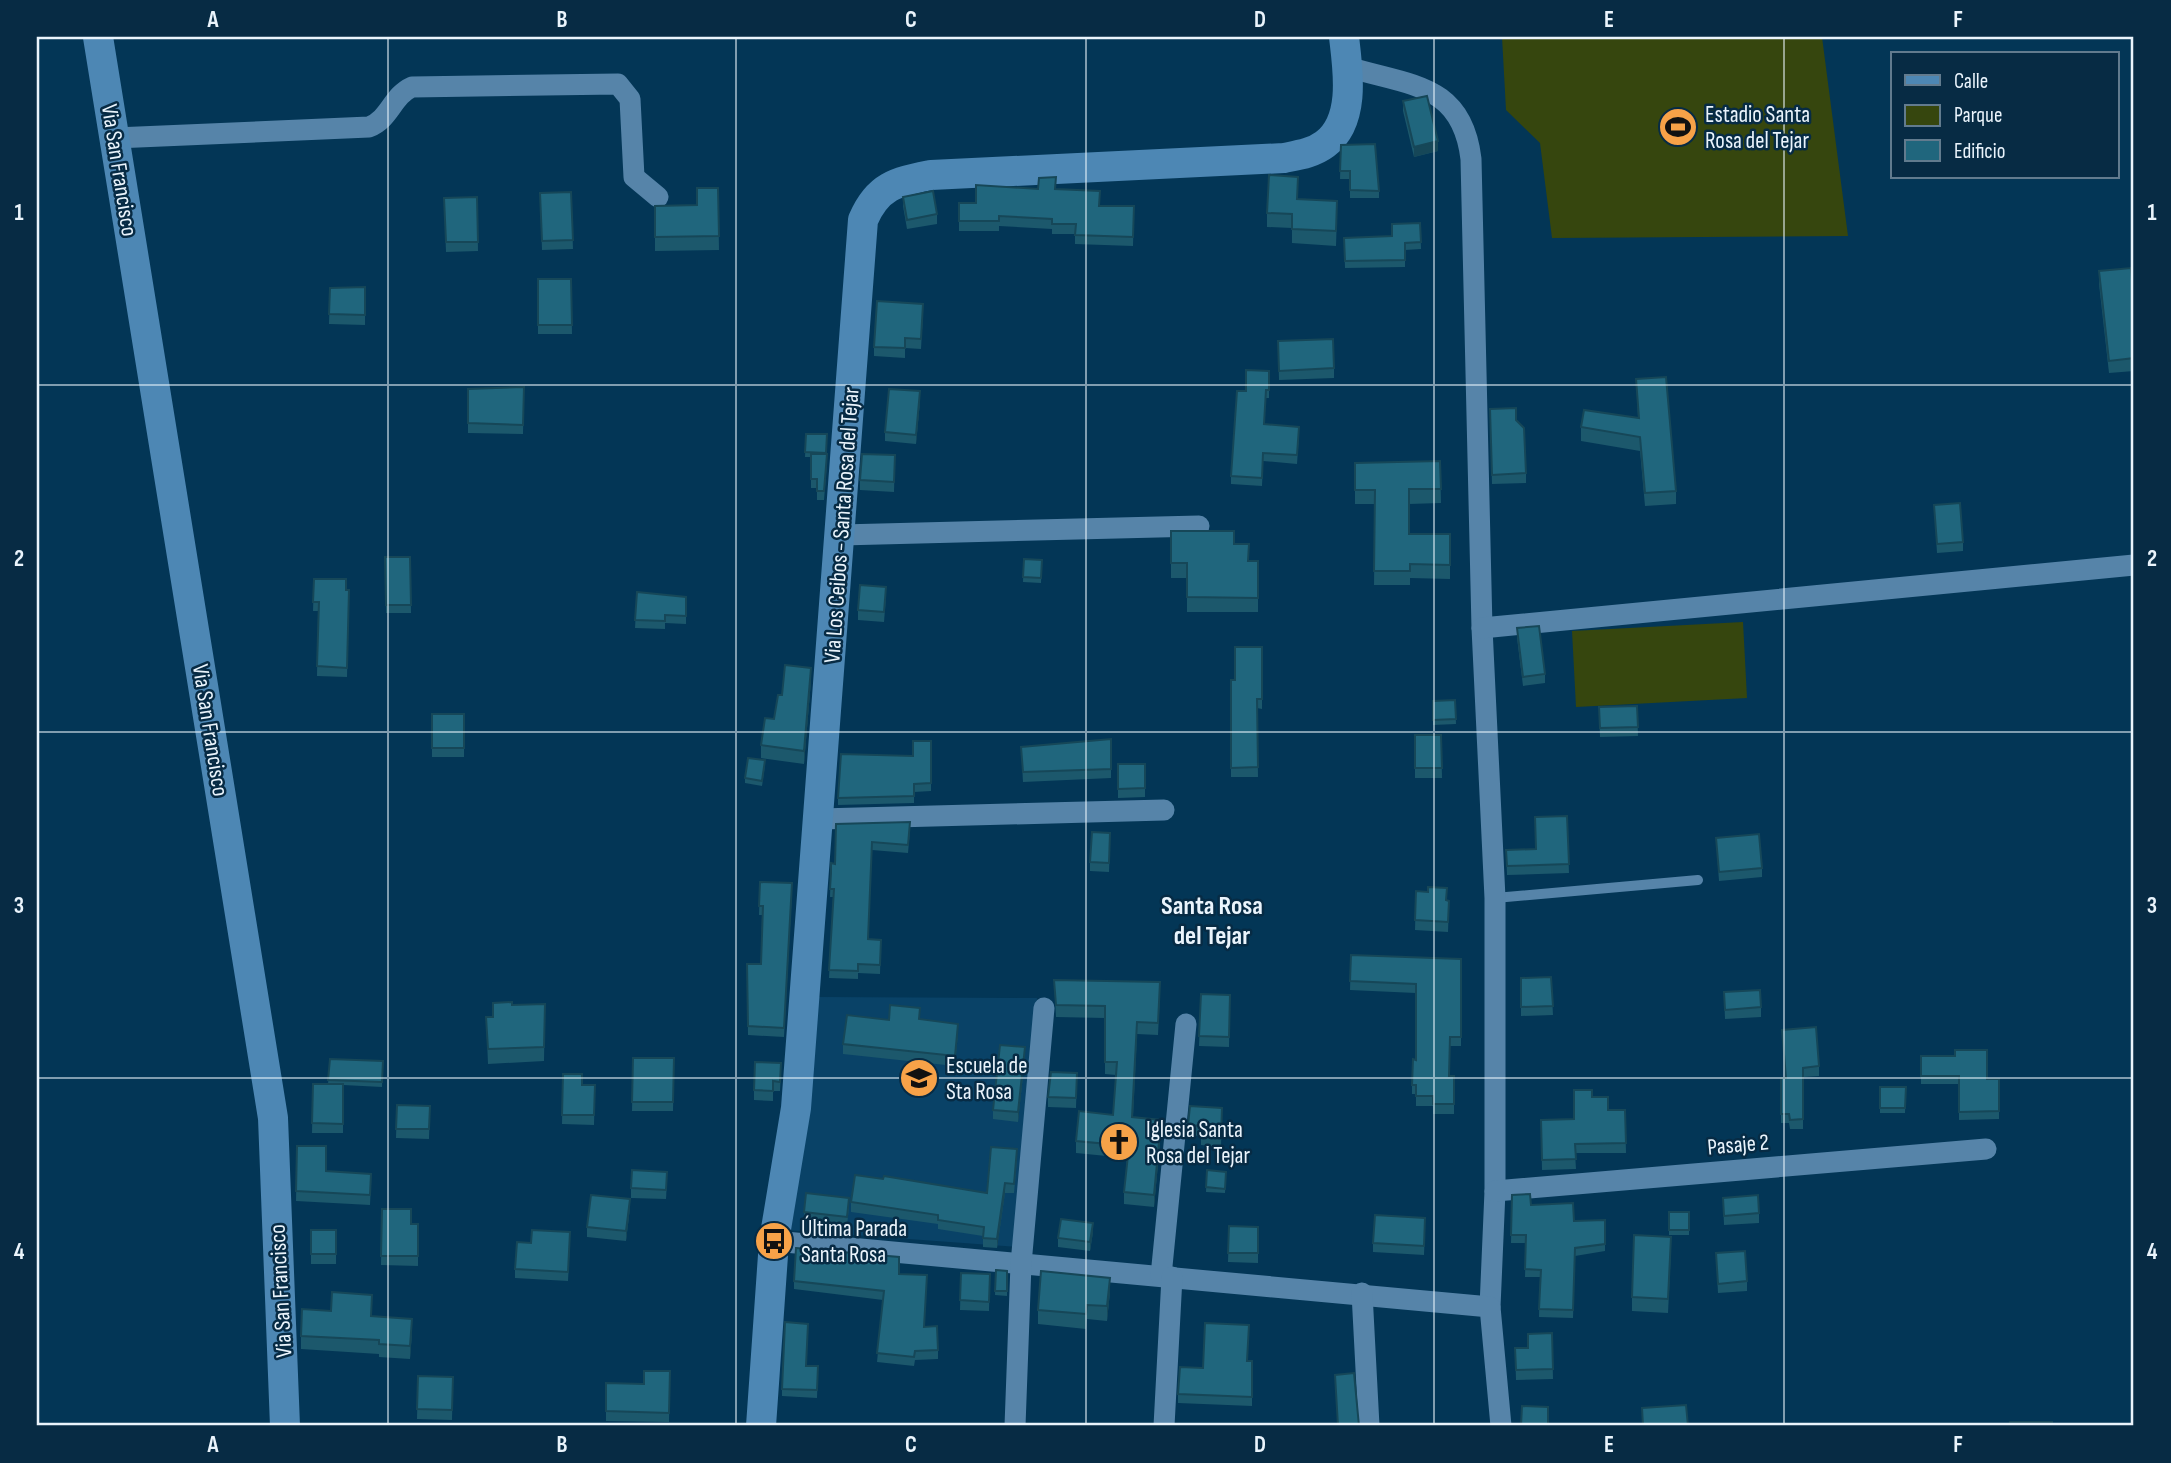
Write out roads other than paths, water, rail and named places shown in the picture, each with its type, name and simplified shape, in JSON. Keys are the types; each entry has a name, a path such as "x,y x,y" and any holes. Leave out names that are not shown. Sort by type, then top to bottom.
{"main road":[{"name":"Via San Francisco","path":"99,37 273,1118 285,1426"},
{"name":"Via Los Ceibos - Santa Rosa del Tejar","path":"761,1426 774,1241 796,1108 820,819 859,244 863,220 871,201 877,195 902,181 931,175 1284,158 1313,152 1327,143 1339,129 1345,111 1348,67 1344,37"}],"street":[{"path":"1348,67 1437,94 1455,110 1468,134 1482,628 1494,898 1495,1191 1490,1307 1501,1426"},
{"path":"115,138 369,127 384,118 396,98 412,87 618,84 630,99 631,168 634,177 658,197"},
{"path":"841,535 1199,526"},
{"path":"1482,628 2134,565"},
{"path":"820,819 1164,810"},
{"path":"1015,1426 1021,1264 1044,1008"},
{"path":"1164,1426 1166,1277 1186,1024"},
{"name":"Pasaje 2","path":"1495,1191 1986,1149"},
{"path":"774,1241 1362,1293 1490,1307"},
{"path":"1362,1293 1369,1426"}],"lane":[{"path":"1494,898 1698,880"}],"place":[{"name":"Estadio Santa Rosa del Tejar","path":"1678,127"},
{"name":"Escuela de Sta Rosa","path":"919,1078"},
{"name":"Iglesia Santa Rosa del Tejar","path":"1119,1142"},
{"name":"Última Parada Santa Rosa","path":"774,1241"}],"district":[{"name":"Santa Rosa del Tejar","path":"1212,920"}]}
